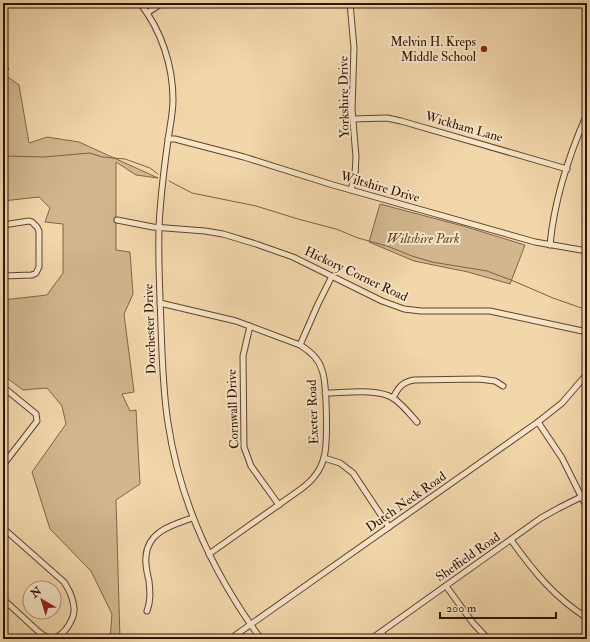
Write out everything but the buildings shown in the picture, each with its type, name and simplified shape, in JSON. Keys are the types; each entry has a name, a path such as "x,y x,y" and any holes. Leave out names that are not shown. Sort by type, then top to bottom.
{"street":[{"name":"Dorchester Drive","path":"140,3 147,13 163,44 171,77 173,104 161,196 159,227 160,303 164,392 168,424 178,471 192,518 223,580 262,639"},
{"path":"147,13 162,3"},
{"name":"Yorkshire Drive","path":"350,3 354,48 353,119 356,157 355,175 351,190"},
{"path":"550,245 558,199 579,133 587,114"},
{"name":"Wickham Lane","path":"353,119 382,118 397,120 567,169"},
{"name":"Wiltshire Drive","path":"168,139 175,139 238,155 299,175 510,236 587,251"},
{"name":"Hickory Corner Road","path":"117,220 159,227 211,232 256,244 293,257 382,301 404,309 421,312 490,311 587,332"},
{"path":"3,225 29,221 34,224 39,232 40,267 38,271 32,275 3,276"},
{"path":"300,346 332,276"},
{"name":"Exeter Road","path":"160,303 250,326 300,346 309,352 319,362 325,379 326,444 324,458 317,473 311,481 209,554"},
{"name":"Cornwall Drive","path":"250,326 243,356 244,447 251,466 279,505"},
{"name":"Dutch Neck Road","path":"230,639 538,422 562,403 587,374"},
{"path":"392,398 400,386 414,380 479,379 495,381 503,386"},
{"path":"3,395 5,388 36,414 37,421 3,465"},
{"path":"325,393 374,392 385,394 411,414 417,422"},
{"path":"538,422 562,458 587,508"},
{"path":"324,458 340,463 350,469 388,527"},
{"name":"Sheffield Road","path":"371,639 550,512 581,497"},
{"path":"147,611 150,593 146,554 149,544 156,534 166,528 192,518"},
{"path":"3,528 64,582 71,592 74,609 72,619 62,633 54,638 47,638 3,599"},
{"path":"511,540 531,568 548,587 568,605 587,618"},
{"path":"446,586 473,623 488,639"},
{"path":"381,632 386,639"}],"green space":[{"path":"3,61 9,69 4,74 19,85 29,143 47,137 79,142 158,178 136,175 116,162 116,250 130,252 133,294 124,314 134,392 122,394 130,411 136,410 140,484 116,500 120,639 110,639 112,614 91,571 50,529 32,472 66,424 62,406 47,388 23,390 3,375 3,300 47,295 63,273 63,224 45,222 50,208 39,197 3,201"},
{"name":"Wiltshire Park","path":"380,204 463,226 525,245 510,284 468,272 414,261 369,242"}],"waterway":[{"path":"3,156 44,157 90,153 102,157 125,159 150,168 158,174"},
{"path":"169,181 192,193 256,206 336,229 358,238 387,246 432,262 487,271 587,310"}],"place":[{"name":"Melvin H. Kreps Middle School","path":"484,49"}]}
